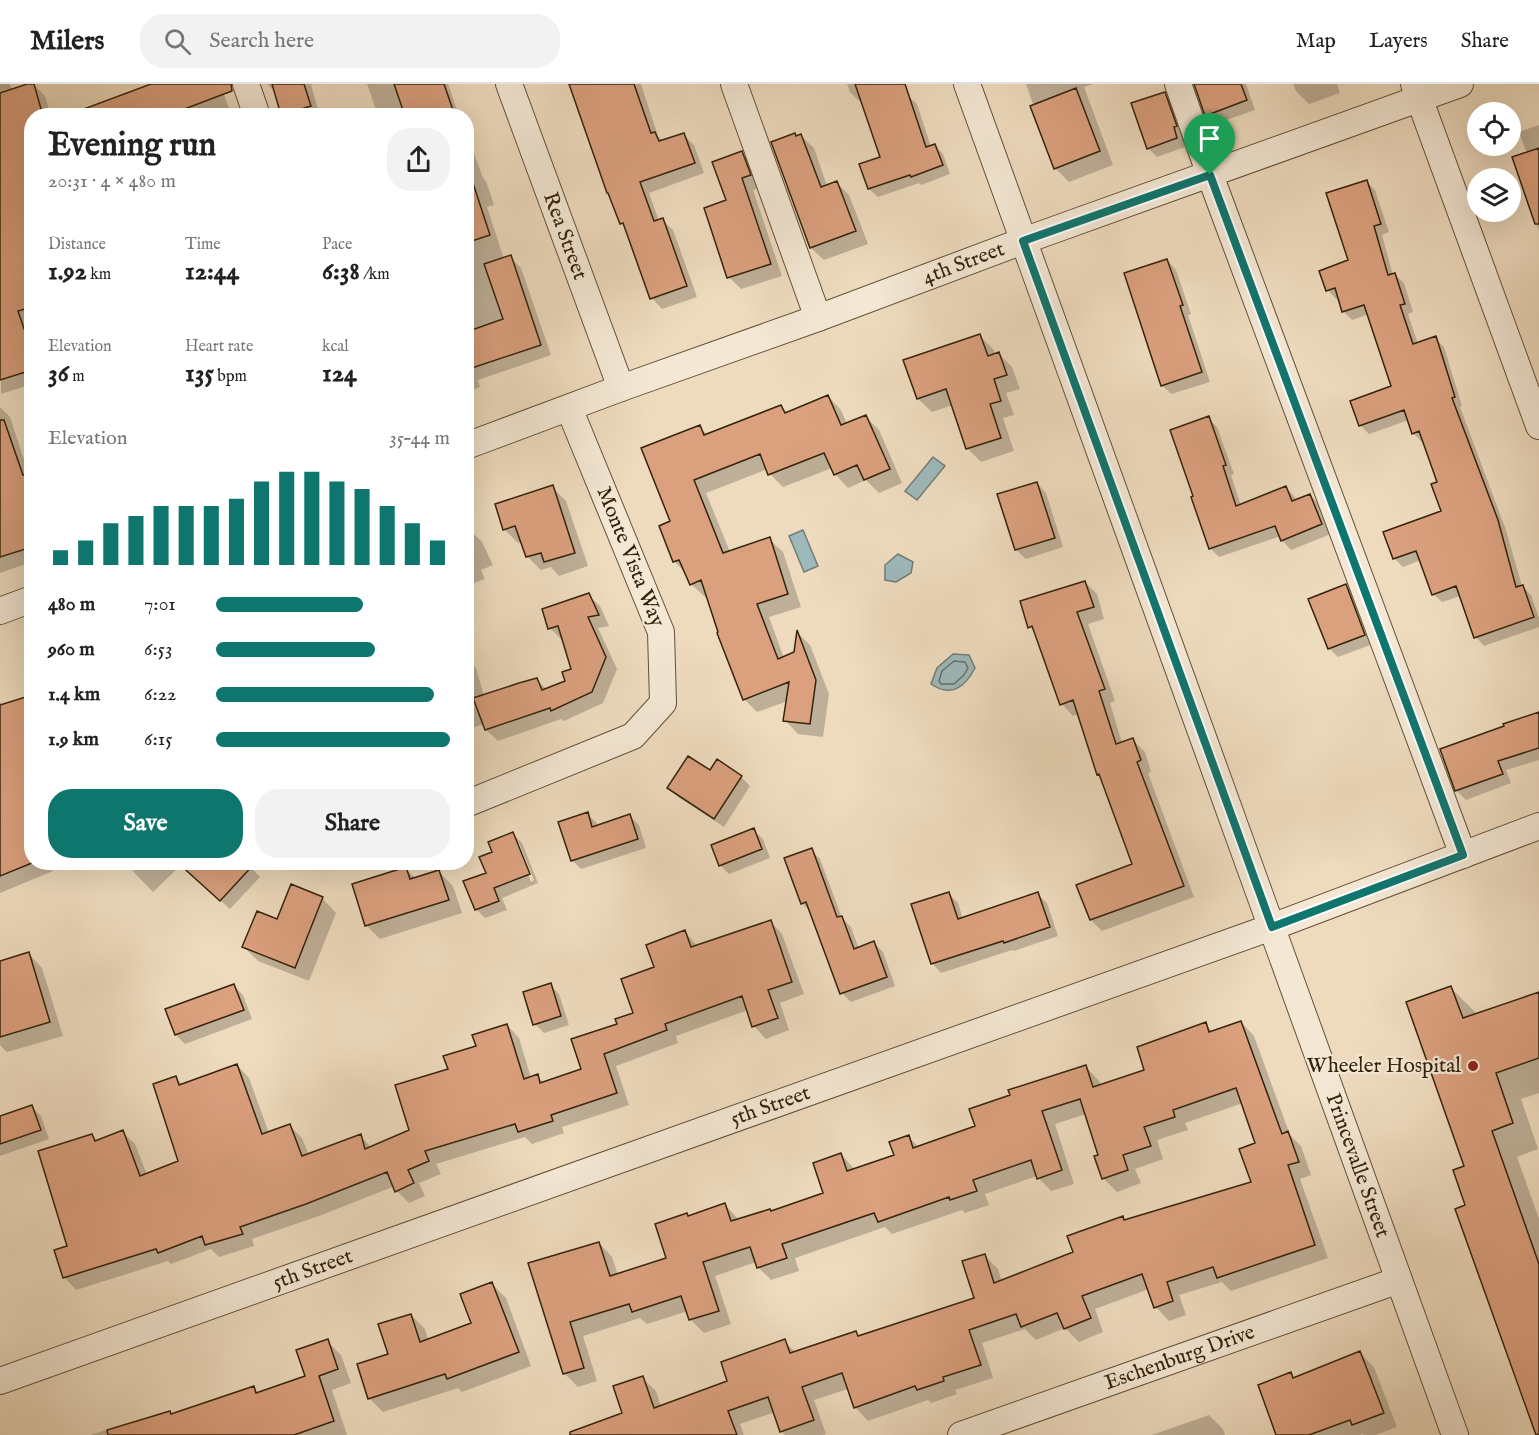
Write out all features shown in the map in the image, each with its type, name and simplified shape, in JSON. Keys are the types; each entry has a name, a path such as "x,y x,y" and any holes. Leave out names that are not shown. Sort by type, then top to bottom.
{"street":[{"path":"246,84 254,108"},
{"name":"Rea Street","path":"509,84 621,388"},
{"path":"734,84 818,318"},
{"name":"Princevalle Street","path":"967,84 1455,1435"},
{"path":"1178,84 1463,855"},
{"name":"4th Street","path":"474,443 1023,241 1210,175 1417,91 1460,84"},
{"path":"1417,91 1539,426"},
{"name":"Monte Vista Way","path":"474,801 633,736 663,703 661,632 569,408"},
{"path":"0,611 24,602"},
{"name":"5th Street","path":"0,1381 1272,927 1539,826"},
{"name":"Eschenburg Drive","path":"961,1435 1399,1280"}],"water":[{"path":"933,457 945,466 917,500 905,491"},
{"path":"803,530 818,566 804,572 789,536"},
{"path":"898,554 913,562 911,573 896,582 885,580 885,565"},
{"path":"953,654 969,655 975,668 971,675 962,685 951,690 938,688 931,684 937,668"}],"building":[{"path":"34,84 41,108 24,108 24,309 18,311 24,329 24,372 0,380 0,93"},
{"path":"151,84 231,84 232,91 187,108 86,108"},
{"path":"272,84 304,84 311,106 279,108"},
{"path":"394,84 444,84 452,108 402,108"},
{"path":"569,84 634,84 651,133 655,132 659,141 684,133 695,163 640,182 654,221 663,218 687,286 650,299 623,223 620,224 607,193"},
{"path":"855,84 905,84 926,147 935,144 943,165 868,189 859,164 880,157"},
{"path":"1194,84 1241,84 1247,100 1205,116"},
{"path":"1076,88 1100,151 1054,169 1030,106"},
{"path":"1165,92 1177,126 1174,127 1177,138 1147,149 1131,103"},
{"path":"795,133 796,136 801,134 821,187 837,181 856,231 810,248 771,142"},
{"path":"1539,148 1539,224 1535,224 1521,183 1521,168 1516,168 1512,157 1521,156 1521,154"},
{"path":"742,151 751,175 742,178 771,264 727,278 704,208 726,200 712,162"},
{"path":"1367,180 1381,224 1374,226 1388,275 1395,273 1405,304 1400,305 1413,344 1436,336 1455,397 1452,398 1498,520 1516,587 1523,585 1534,617 1474,638 1456,586 1432,595 1416,551 1393,559 1383,532 1441,511 1431,484 1437,482 1419,431 1412,434 1404,410 1359,426 1350,401 1391,386 1364,305 1342,312 1335,288 1326,291 1319,271 1348,260 1326,193"},
{"path":"474,186 490,235 474,240"},
{"path":"511,255 541,345 474,367 474,329 503,319 484,264"},
{"path":"1167,259 1202,372 1161,386 1124,273"},
{"path":"980,334 988,356 999,352 1007,375 994,379 1001,401 990,404 1001,438 966,449 946,389 917,399 903,360"},
{"path":"828,395 841,425 866,415 890,469 864,480 857,465 834,475 824,453 768,475 760,454 694,480 723,553 770,537 788,594 757,604 778,659 794,652 797,630 816,680 810,724 783,721 789,682 743,700 717,633 701,580 690,585 679,560 673,562 659,526 670,521 641,448 700,425 704,435 781,405 785,413"},
{"path":"1209,416 1226,465 1223,466 1236,506 1286,486 1292,501 1310,494 1322,524 1281,541 1275,526 1209,549 1170,430"},
{"path":"0,420 4,420 24,475 24,550 0,557"},
{"path":"1037,482 1055,538 1015,550 997,494"},
{"path":"553,485 575,553 544,562 541,553 526,557 515,526 503,530 495,504"},
{"path":"1085,581 1094,607 1077,612 1105,689 1099,691 1116,744 1133,738 1141,760 1137,762 1184,886 1090,920 1076,885 1132,864 1099,774 1097,775 1073,700 1060,705 1032,626 1028,628 1020,601"},
{"path":"1346,584 1365,635 1328,649 1308,599"},
{"path":"589,593 599,615 588,617 606,657 592,692 551,711 550,708 485,730 474,698 537,678 542,690 565,681 562,672 571,669 558,626 548,629 542,609"},
{"path":"24,698 24,866 0,876 0,705"},
{"path":"1539,712 1539,748 1498,761 1503,774 1455,791 1440,749"},
{"path":"688,756 710,770 717,759 742,776 714,819 667,788"},
{"path":"588,812 592,827 630,814 638,839 571,861 558,822"},
{"path":"754,828 762,849 719,866 711,845"},
{"path":"513,832 530,874 494,888 499,901 475,910 463,881 486,873 479,857 492,852 488,842"},
{"path":"812,848 837,917 842,916 854,949 874,941 887,977 840,994 806,902 801,904 784,858"},
{"path":"186,870 249,870 220,901"},
{"path":"396,870 407,870 410,879 439,870 449,900 365,926 352,884"},
{"path":"291,884 323,897 295,968 242,947 257,911 277,919"},
{"path":"949,892 958,919 1038,892 1050,927 931,964 911,904"},
{"path":"771,920 792,982 768,990 778,1018 752,1027 742,996 665,1024 667,1030 604,1054 617,1093 551,1115 553,1121 518,1132 515,1124 425,1151 429,1161 408,1170 414,1183 395,1192 387,1172 240,1227 243,1234 205,1245 202,1236 158,1253 156,1249 63,1278 54,1250 67,1246 38,1151 92,1134 95,1141 123,1130 140,1176 178,1161 153,1084 176,1076 179,1085 237,1064 262,1134 290,1124 302,1156 361,1134 365,1149 409,1130 395,1085 448,1069 443,1056 476,1046 472,1035 507,1024 524,1079 538,1074 540,1083 581,1069 571,1039 617,1024 615,1019 633,1013 621,979 654,967 646,945 685,930 691,947"},
{"path":"29,952 50,1022 0,1037 0,961"},
{"path":"551,983 561,1016 533,1025 523,992"},
{"path":"234,984 244,1010 175,1035 165,1009"},
{"path":"1451,986 1463,1018 1539,992 1539,1058 1496,1073 1513,1123 1492,1131 1539,1264 1539,1434 1536,1435 1455,1209 1465,1205 1453,1170 1464,1166 1406,1002"},
{"path":"1241,1021 1282,1134 1288,1131 1299,1162 1288,1165 1315,1245 1217,1278 1213,1267 1167,1282 1173,1301 1154,1308 1142,1274 1082,1296 1091,1318 1064,1329 1057,1313 1021,1327 1016,1314 969,1330 981,1365 943,1377 944,1381 917,1390 915,1386 854,1408 842,1373 802,1387 814,1420 780,1432 768,1397 728,1411 737,1435 570,1435 570,1432 622,1413 613,1386 643,1376 654,1408 727,1381 721,1362 785,1339 790,1353 856,1331 858,1336 974,1298 962,1261 985,1254 994,1283 1073,1252 1067,1236 1123,1216 1124,1220 1251,1182 1239,1149 1255,1143 1236,1088 1173,1110 1175,1117 1144,1127 1151,1146 1123,1155 1128,1170 1102,1179 1094,1156 1098,1155 1080,1099 1042,1111 1062,1170 1037,1179 1031,1160 973,1180 977,1191 950,1200 949,1197 878,1222 874,1213 782,1244 787,1258 757,1268 750,1247 703,1262 719,1311 689,1320 681,1296 632,1312 629,1304 570,1322 584,1368 563,1374 528,1263 599,1242 610,1276 666,1258 655,1224 687,1213 688,1216 725,1203 731,1221 770,1209 771,1211 823,1193 813,1163 841,1153 847,1171 894,1155 889,1142 909,1135 913,1148 975,1126 969,1109 1010,1095 1008,1090 1086,1065 1093,1087 1144,1070 1137,1047 1206,1022 1209,1032"},
{"path":"32,1105 41,1130 0,1144 0,1116"},
{"path":"492,1282 519,1352 447,1379 445,1374 368,1399 357,1364 388,1354 378,1324 411,1314 420,1342 471,1323 460,1294"},
{"path":"328,1339 338,1369 319,1376 334,1421 294,1435 108,1435 107,1430 170,1411 171,1414 254,1386 256,1393 305,1376 296,1350"},
{"path":"1360,1351 1384,1413 1352,1425 1350,1420 1309,1435 1276,1435 1258,1385 1291,1372 1293,1378"}],"place":[{"name":"Wheeler Hospital","path":"1473,1066"}],"route":[{"path":"1210,175 1463,855 1272,927 1023,241 1210,175"}]}
